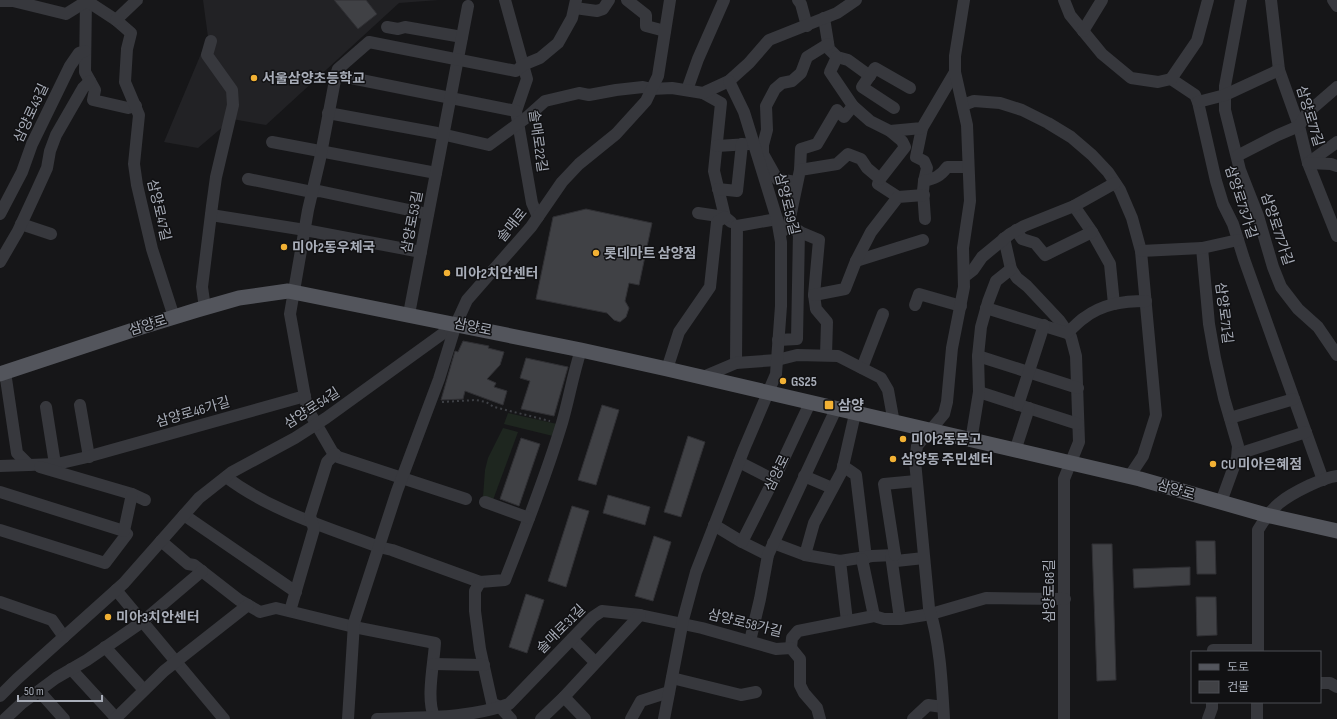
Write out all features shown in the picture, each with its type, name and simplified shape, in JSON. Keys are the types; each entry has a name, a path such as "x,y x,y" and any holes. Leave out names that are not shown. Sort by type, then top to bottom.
{"main road":[{"name":"삼양로","path":"3,373 174,317 239,298 288,291 409,314 703,377 855,414 1129,477 1266,515 1337,531"}],"street":[{"path":"87,0 116,20 136,0"},
{"path":"0,1 13,1 66,14 87,0"},
{"path":"87,0 85,72 95,90 93,100 128,108 136,106"},
{"name":"솔매로22길","path":"505,0 527,79 516,111 532,203 538,217"},
{"path":"466,499 338,457 316,425 307,408 290,314 312,192 336,75 338,69 369,42 516,71 524,65 540,58 558,43 572,18 575,4 596,11 603,8 609,0"},
{"path":"627,0 646,15 646,26 665,31"},
{"name":"솔매로","path":"348,719 354,622 401,478 439,379 456,324 467,300 531,227 562,182 579,164 616,134 646,101 658,76 670,0"},
{"path":"687,90 698,59 724,0"},
{"path":"798,0 802,4 807,26"},
{"path":"703,93 729,81 749,63 770,40 807,26 836,12 856,0"},
{"path":"944,719 942,680 929,608 914,461 917,446 944,414 947,402 952,348 964,286 963,248 970,201 967,125 955,72 955,56 964,0"},
{"path":"1064,0 1070,15 1102,54 1131,78 1158,82 1172,79 1197,41 1208,0"},
{"path":"1083,31 1102,0"},
{"name":"삼양로77가길","path":"1241,0 1225,95 1225,110 1240,170 1258,216 1273,267 1281,287 1298,309 1318,327 1337,355"},
{"name":"삼양로77길","path":"1271,0 1279,70 1299,126 1308,163 1337,236"},
{"path":"1333,0 1337,6"},
{"name":"삼양로53길","path":"409,314 468,6"},
{"path":"824,18 830,49 837,57 848,60 870,76"},
{"name":"삼양로47길","path":"116,20 131,33 127,49 124,82 139,115 134,164 137,185 152,249 174,317"},
{"path":"387,27 398,30 405,27 462,37"},
{"path":"205,308 202,287 210,215 216,177 233,105 232,90 207,55 211,41"},
{"path":"796,182 777,179 762,154 762,145 767,130 766,106 775,89 782,83 792,81 801,72 807,57 828,44"},
{"name":"삼양로43길","path":"0,214 18,179 32,144 70,66 79,53 85,51"},
{"path":"837,57 830,72 853,106 870,120 890,131 902,141 905,147 880,179 878,184 898,197 924,196"},
{"path":"894,108 862,87 875,68 910,88"},
{"path":"1172,79 1195,95 1198,102 1225,95 1279,70"},
{"path":"925,219 924,182 927,168 924,161 916,157 922,128 955,72"},
{"path":"336,75 516,111"},
{"path":"0,262 22,224 47,168 50,151 56,135 83,88 90,80"},
{"name":"삼양로59길","path":"729,81 744,112 777,219 789,230 797,339 778,340"},
{"path":"328,113 489,145 519,123 545,101 579,93 589,95 643,87 672,88 703,93 721,103 714,171 725,217"},
{"path":"1237,156 1299,126 1307,113 1337,87"},
{"path":"963,104 974,101 1000,104 1022,110 1048,123 1071,137 1092,155 1108,172 1120,190 1132,218 1141,251 1156,415 1143,456 1129,477"},
{"name":"삼양로73가길","path":"1198,102 1216,181 1223,204 1233,224 1323,480"},
{"path":"826,356 827,322 816,309 814,294 819,240 789,230 796,182 800,170 801,149 817,144 837,110 844,117 853,106"},
{"path":"890,131 922,128"},
{"path":"272,142 436,173"},
{"path":"1308,163 1337,142"},
{"path":"717,146 754,143"},
{"path":"718,188 737,191 742,144"},
{"path":"800,170 837,164 848,154 861,158 867,168 880,179"},
{"path":"1308,163 1330,164 1337,166"},
{"path":"924,182 939,176 947,168 968,167"},
{"path":"248,179 312,192 319,191 428,214"},
{"path":"964,276 972,270 982,257 1016,230 1074,206 1116,183"},
{"path":"814,294 846,289 856,261 871,232 898,197"},
{"path":"1074,206 1092,232 1110,264 1114,304"},
{"path":"698,213 725,217 737,226 777,219"},
{"path":"210,215 305,230 421,252"},
{"path":"667,369 679,332 710,287 717,222 725,217"},
{"path":"22,224 51,234"},
{"path":"736,363 737,226"},
{"name":"삼양로59길","path":"664,719 683,623 696,572 739,462 776,374 781,306 781,242 789,230"},
{"path":"1016,230 1022,239 1035,243 1044,255 1092,232"},
{"path":"971,441 979,392 978,356 981,327 996,281 1011,269 1004,238"},
{"path":"856,261 923,240"},
{"path":"1141,251 1202,248 1238,240"},
{"name":"삼양로71길","path":"1202,248 1209,324 1215,358 1238,446 1238,454 1221,502"},
{"name":"삼양로68길","path":"1011,269 1017,278 1027,286 1059,320 1071,337 1076,356 1079,442 1064,479 1064,719"},
{"path":"915,305 919,294 961,306"},
{"path":"986,308 1067,333 1084,318 1106,305 1127,301 1146,301"},
{"path":"862,368 883,314"},
{"name":"삼양로54길","path":"0,696 124,583 199,498 232,472 316,425 456,324"},
{"path":"1015,451 1028,372 1044,325"},
{"path":"226,477 241,489 311,522 480,582 505,580 529,518 561,424 574,368 581,350"},
{"path":"703,377 736,363 777,360 797,355 838,356 881,378 888,390 894,423"},
{"path":"978,356 1078,388"},
{"name":"삼양로","path":"3,373 17,453 30,465"},
{"path":"979,392 1078,424"},
{"name":"삼양로46가길","path":"0,466 55,464 89,457 305,396"},
{"path":"1230,418 1294,399"},
{"name":"삼양로","path":"742,542 774,480 810,403"},
{"path":"80,405 89,457"},
{"path":"46,407 55,464"},
{"path":"750,641 768,555 836,409"},
{"path":"805,555 814,523 843,466 855,414"},
{"path":"1238,454 1306,432"},
{"path":"290,611 314,529 310,516 327,462 335,454"},
{"path":"739,462 774,480"},
{"name":"삼양로46가길","path":"30,465 132,494 145,500"},
{"path":"843,466 856,475 864,558 874,616"},
{"path":"804,476 832,488"},
{"path":"1213,651 1258,651 1258,530 1266,515 1282,499 1313,484 1337,476"},
{"path":"900,619 884,484 916,481"},
{"path":"0,492 124,531"},
{"path":"0,530 105,563 127,534 124,531 132,494"},
{"path":"485,502 529,518"},
{"path":"184,515 296,592"},
{"path":"714,525 742,542 768,555"},
{"path":"161,541 188,564 194,565 239,600 260,612 276,608 354,627 435,643 431,709 434,716"},
{"path":"773,543 805,555 840,561 893,555"},
{"path":"893,555 896,560 924,558"},
{"path":"840,561 847,621"},
{"path":"5,719 21,704 56,678 142,622 202,571"},
{"path":"480,582 475,591 475,611 492,703 500,707 511,719"},
{"path":"116,590 224,719"},
{"path":"791,648 792,638 798,631 874,616 884,619 900,619 931,614 986,598 1065,599"},
{"path":"0,602 52,620 64,637"},
{"path":"71,669 116,719 164,671 248,605"},
{"name":"솔매로31길","path":"377,719 434,716 490,710 509,704 593,617 602,611 640,615 683,623"},
{"path":"541,719 564,697 640,615"},
{"name":"삼양로58가길","path":"683,623 776,649 791,648 800,659 800,685 817,708 820,719"},
{"path":"572,639 595,662"},
{"path":"105,647 144,690"},
{"path":"433,664 484,665"},
{"path":"672,678 741,695 756,692"},
{"path":"1321,683 1330,683 1337,687"},
{"path":"39,691 64,719"},
{"path":"631,719 641,702 669,692"},
{"path":"564,697 580,718"},
{"path":"1208,719 1212,708 1212,703"},
{"path":"1257,703 1257,719"},
{"path":"913,719 928,705 943,707"}],"path":[{"path":"430,402 476,400 499,409 561,424"}],"shaded area":[{"name":"서울삼양초등학교","path":"203,0 439,0 399,3 266,125 232,119 198,148 164,142 208,37"},
{"path":"508,413 557,424 553,436 504,424"},
{"path":"503,428 518,432 493,500 483,497 485,470 488,458"}],"building":[{"path":"334,0 366,0 377,14 358,29"},
{"name":"롯데마트 삼양점","path":"586,209 652,223 639,285 629,283 625,301 629,308 626,317 620,322 614,320 607,313 536,299 553,217"},
{"path":"463,341 489,346 488,348 504,352 500,365 487,379 496,383 494,387 507,391 503,405 465,391 463,399 441,400 455,351 458,352"},
{"path":"526,358 568,367 554,416 521,409 530,381 520,378"},
{"path":"602,405 619,410 596,485 578,480"},
{"path":"688,436 705,442 681,517 664,512"},
{"path":"521,438 540,444 519,506 500,499"},
{"path":"608,495 650,507 645,525 603,513"},
{"path":"572,506 589,511 566,587 548,581"},
{"path":"654,536 671,542 653,601 635,596"},
{"path":"1196,541 1215,541 1216,574 1197,574"},
{"path":"1092,544 1112,544 1116,680 1097,681"},
{"path":"1190,567 1190,585 1134,588 1133,569"},
{"path":"526,594 544,600 527,653 509,647"},
{"path":"1196,597 1216,597 1217,635 1197,636"}],"place":[{"name":"서울삼양초등학교","path":"254,78"},
{"name":"미아2동우체국","path":"284,247"},
{"name":"롯데마트 삼양점","path":"596,253"},
{"name":"미아2치안센터","path":"447,273"},
{"name":"GS25","path":"783,381"},
{"name":"삼양","path":"829,405"},
{"name":"미아2동문고","path":"903,439"},
{"name":"삼양동 주민센터","path":"893,459"},
{"name":"CU 미아은혜점","path":"1213,464"},
{"name":"미아3치안센터","path":"108,617"}]}
